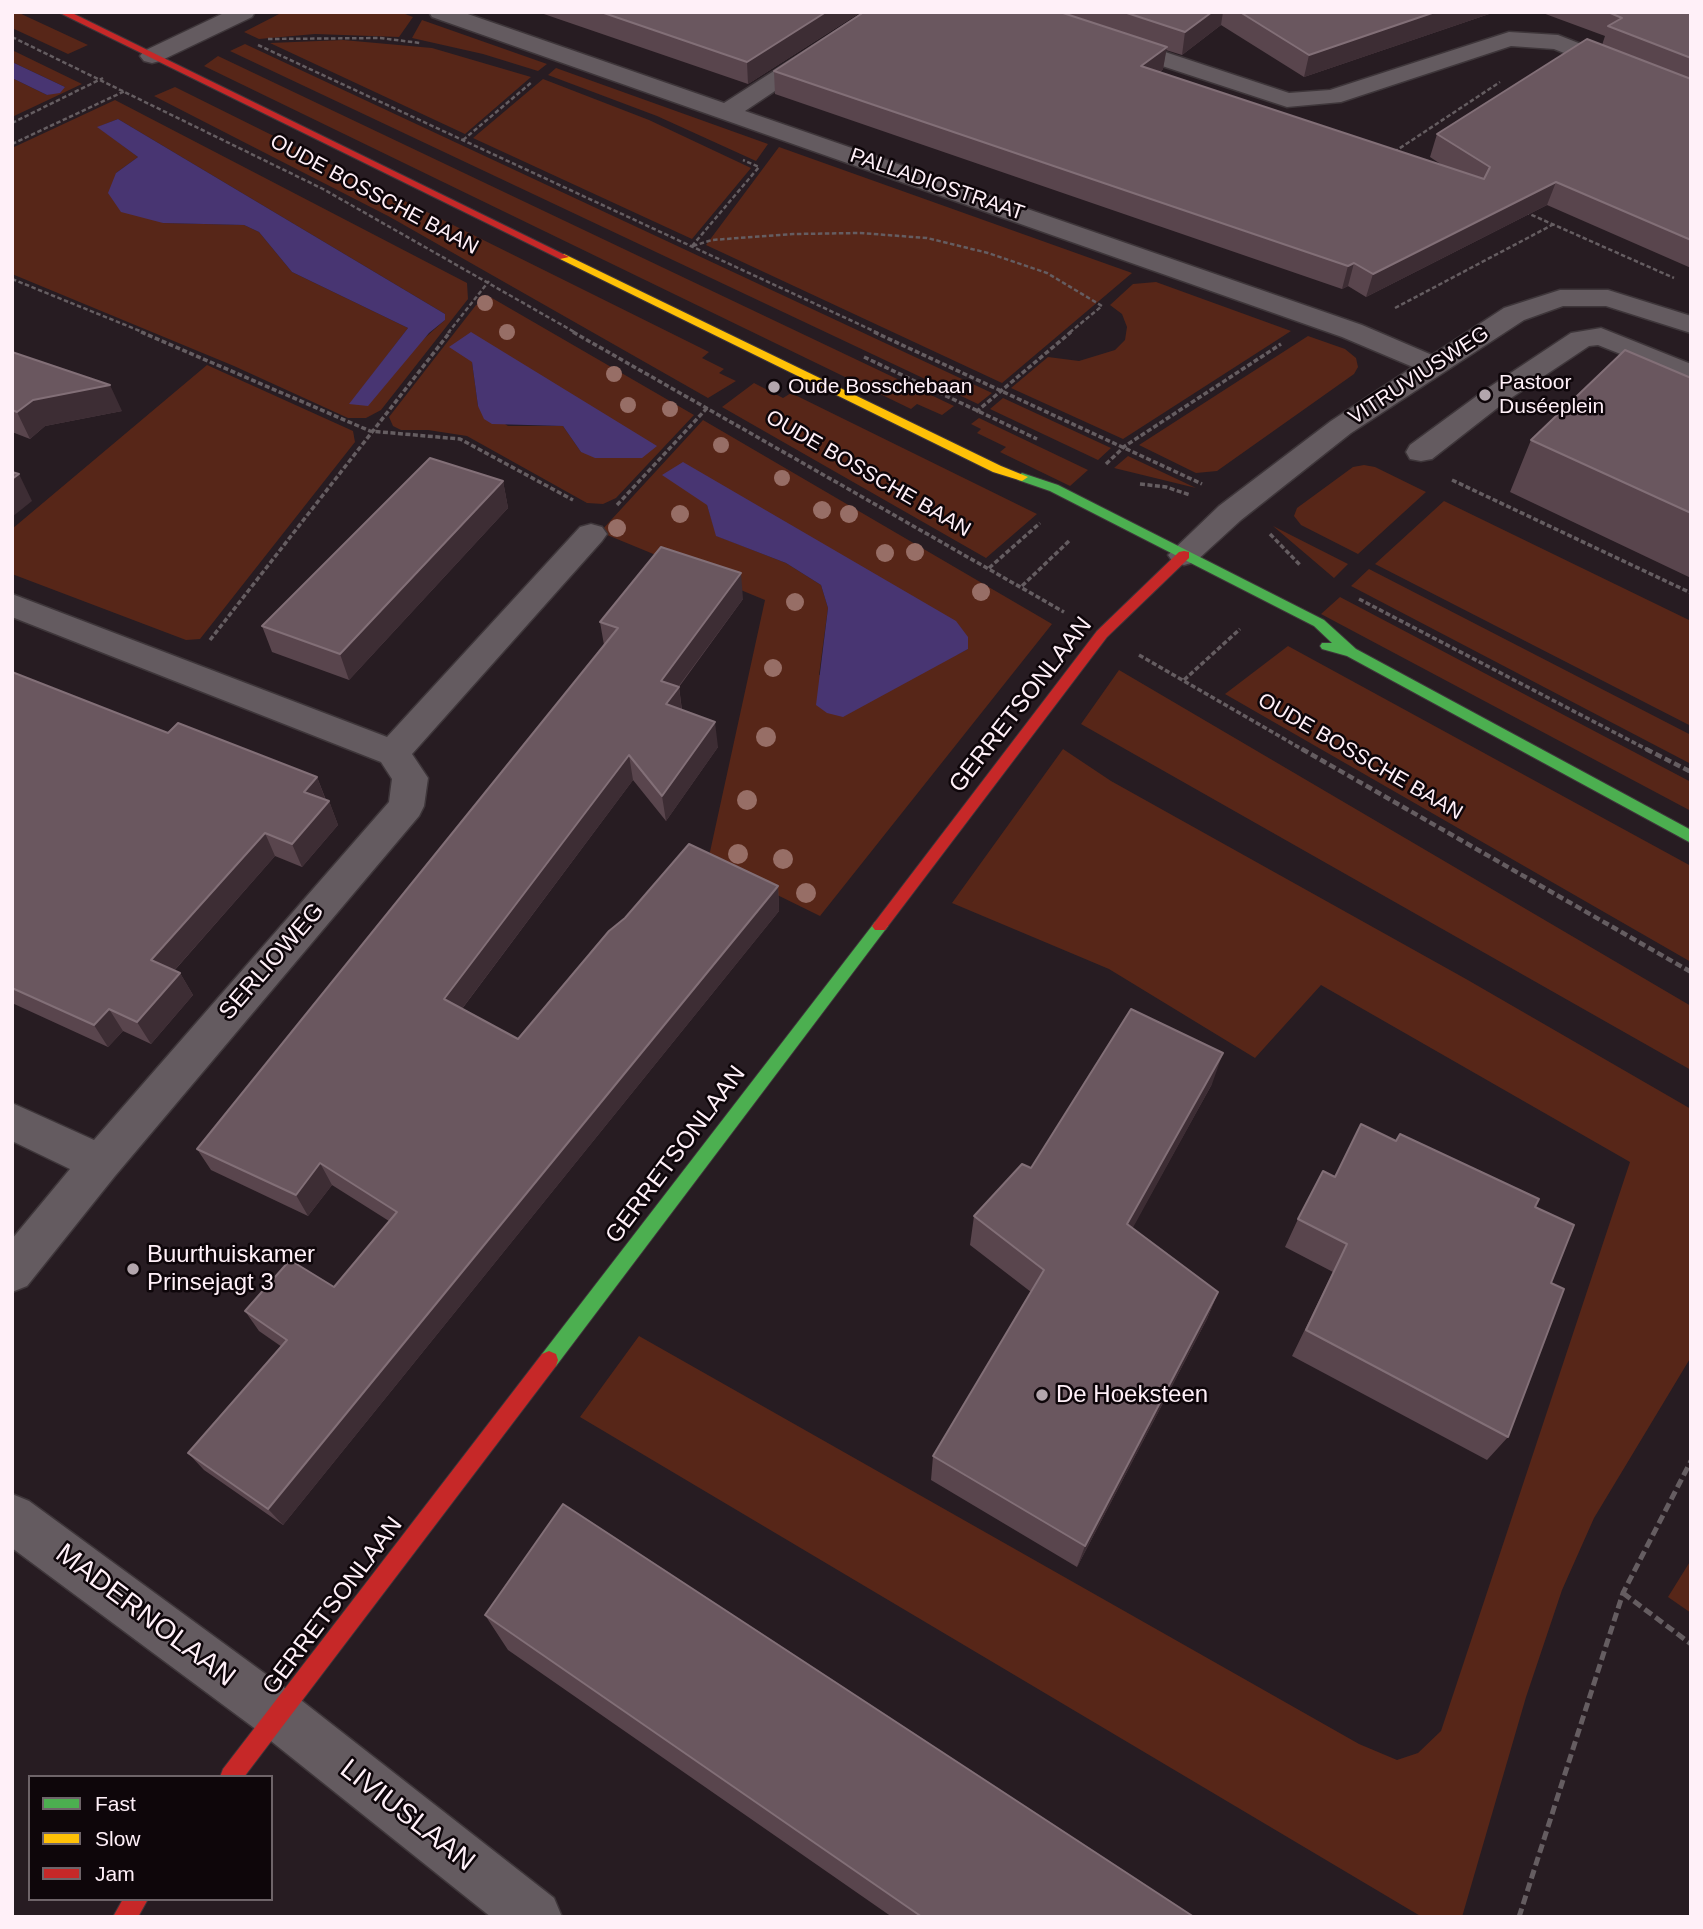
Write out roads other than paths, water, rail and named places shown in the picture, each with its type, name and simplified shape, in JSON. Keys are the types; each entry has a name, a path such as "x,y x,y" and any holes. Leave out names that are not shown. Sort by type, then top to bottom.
{"street":[{"name":"OUDE BOSSCHE BAAN","path":"62,12 997,469 1054,488 1172,567 1319,623 1351,652"},
{"path":"152,56 244,12"},
{"name":"PALLADIOSTRAAT","path":"440,12 1320,319 1432,365"},
{"path":"727,112 882,12"},
{"path":"1021,12 1287,100 1333,97 1509,39 1558,42 1691,96"},
{"name":"VITRUVIUSWEG","path":"1172,567 1230,513 1341,427 1432,365 1514,314 1560,298 1608,298 1691,325"},
{"path":"1421,452 1495,396 1581,339 1601,336 1691,374"},
{"name":"OUDE BOSSCHE BAAN","path":"997,469 1026,495"},
{"path":"12,606 393,753 598,526"},
{"name":"GERRETSONLAAN","path":"233,1775 1102,634 1172,567"},
{"name":"OUDE BOSSCHE BAAN","path":"1314,642 1351,652 1691,837"},
{"name":"SERLIOWEG","path":"100,1163 406,806 410,779 393,753"},
{"path":"12,1121 100,1163 12,1272"},
{"name":"MADERNOLAAN","path":"12,1518 279,1715"},
{"name":"LIVIUSLAAN","path":"279,1715 535,1917"},
{"path":"124,1917 136,1901"}],"place":[{"name":"Oude Bosschebaan","path":"774,387"},
{"name":"Pastoor Duséeplein","path":"1485,395"},
{"name":"Buurthuiskamer Prinsejagt 3","path":"133,1269"},
{"name":"De Hoeksteen","path":"1042,1395"}]}
